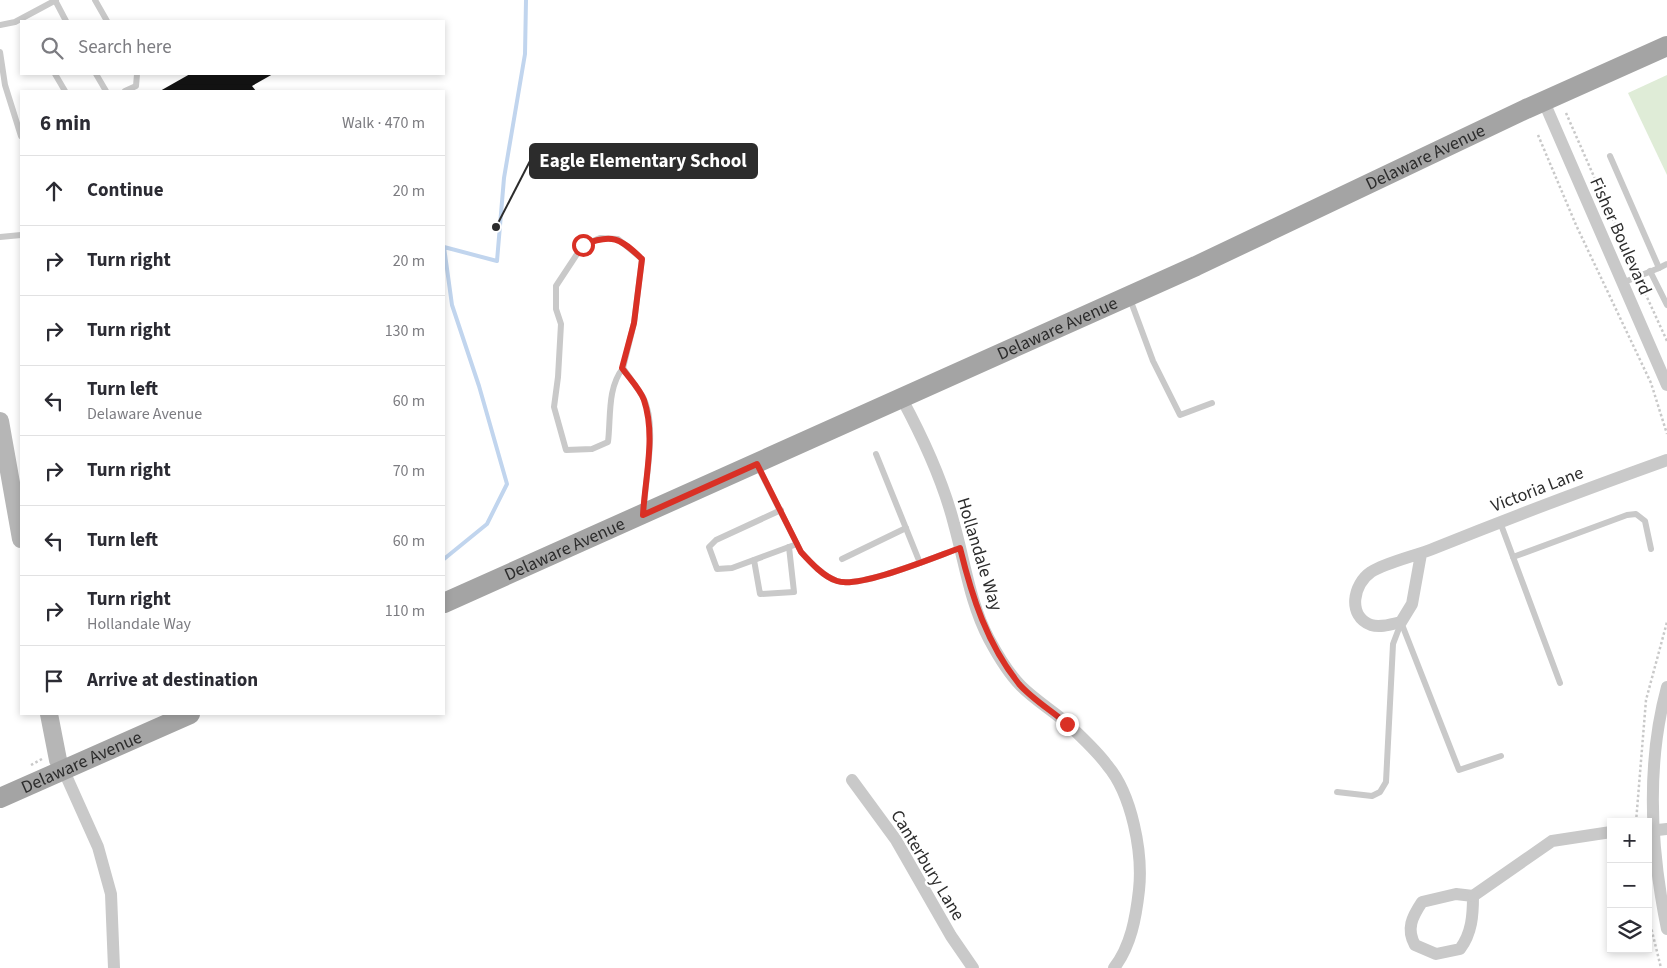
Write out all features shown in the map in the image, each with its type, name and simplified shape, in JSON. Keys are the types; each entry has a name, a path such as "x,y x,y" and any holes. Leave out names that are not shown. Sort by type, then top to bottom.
{"main road":[{"name":"Delaware Avenue","path":"445,603 1280,228 1544,102 1667,46"},
{"name":"Delaware Avenue","path":"0,798 188,715"}],"street":[{"name":"Fisher Boulevard","path":"1544,102 1667,385"},
{"name":"Hollandale Way","path":"902,399 922,438 941,484 960,548 972,598 989,639 1020,685 1067,724 1108,766 1131,810 1140,878 1135,922 1119,961 1114,968"},
{"path":"0,420 20,533"},
{"name":"Victoria Lane","path":"1401,622 1384,626 1372,625 1364,620 1356,609 1355,593 1358,585 1372,571 1667,460"},
{"path":"1401,622 1412,604 1421,554"},
{"path":"1652,818 1660,722 1667,686"},
{"path":"49,715 58,760 98,847 111,894 114,968"},
{"name":"Canterbury Lane","path":"852,780 896,840 951,936 973,968"},
{"path":"1652,831 1667,830"},
{"path":"1474,896 1472,919 1467,940 1460,949 1436,954 1415,945 1410,932 1411,921 1422,902 1445,895 1474,896 1552,841 1607,833"},
{"path":"1652,838 1667,929"}],"lane":[{"path":"23,20 55,0 65,20"},
{"path":"95,0 106,20"},
{"path":"0,25 18,23"},
{"path":"0,52 5,85 20,133"},
{"path":"56,75 64,90"},
{"path":"97,75 105,90"},
{"path":"126,90 136,86 137,75"},
{"path":"1610,156 1659,268"},
{"path":"0,237 20,235"},
{"path":"622,368 616,376 612,387 608,442 592,449 566,450 554,407 561,324 556,309 556,286 583,245 600,238 618,239 642,259 634,323 622,368 643,398 648,416 650,443 643,515"},
{"path":"1622,283 1667,264"},
{"path":"1650,271 1667,305"},
{"path":"1128,296 1153,360 1180,415 1212,403"},
{"path":"876,454 920,563"},
{"path":"757,464 797,544 812,564 838,582 861,581 920,563 960,548"},
{"path":"781,510 716,540 709,547 717,569 732,568 797,544"},
{"path":"1513,557 1627,515 1636,514 1644,521 1652,548"},
{"path":"1500,522 1560,683"},
{"path":"842,558 906,528"},
{"path":"754,560 760,594 794,592 789,547"},
{"path":"1401,622 1459,770 1501,756"},
{"path":"1337,792 1372,796 1380,792 1386,782 1393,644 1401,622"}],"path":[{"path":"1566,113 1667,340"},
{"path":"1538,135 1576,225 1651,383 1667,434"},
{"path":"1652,931 1661,968"}],"green space":[{"path":"1667,75 1667,175 1628,93"}],"building":[{"path":"188,75 271,75 252,86 255,90 162,90"}],"waterway":[{"path":"445,247 497,261 504,178 525,54 526,0"},
{"path":"445,254 452,305 479,386 507,484 487,524 445,558"}],"place":[{"name":"Eagle Elementary School","path":"496,227"}],"route":[{"path":"583,245 600,238 618,239 642,259 634,323 622,368 643,398 648,416 650,443 643,515 757,464 801,552 812,564 838,582 861,581 920,563 960,548 972,598 989,639 1020,685 1067,724"}]}
